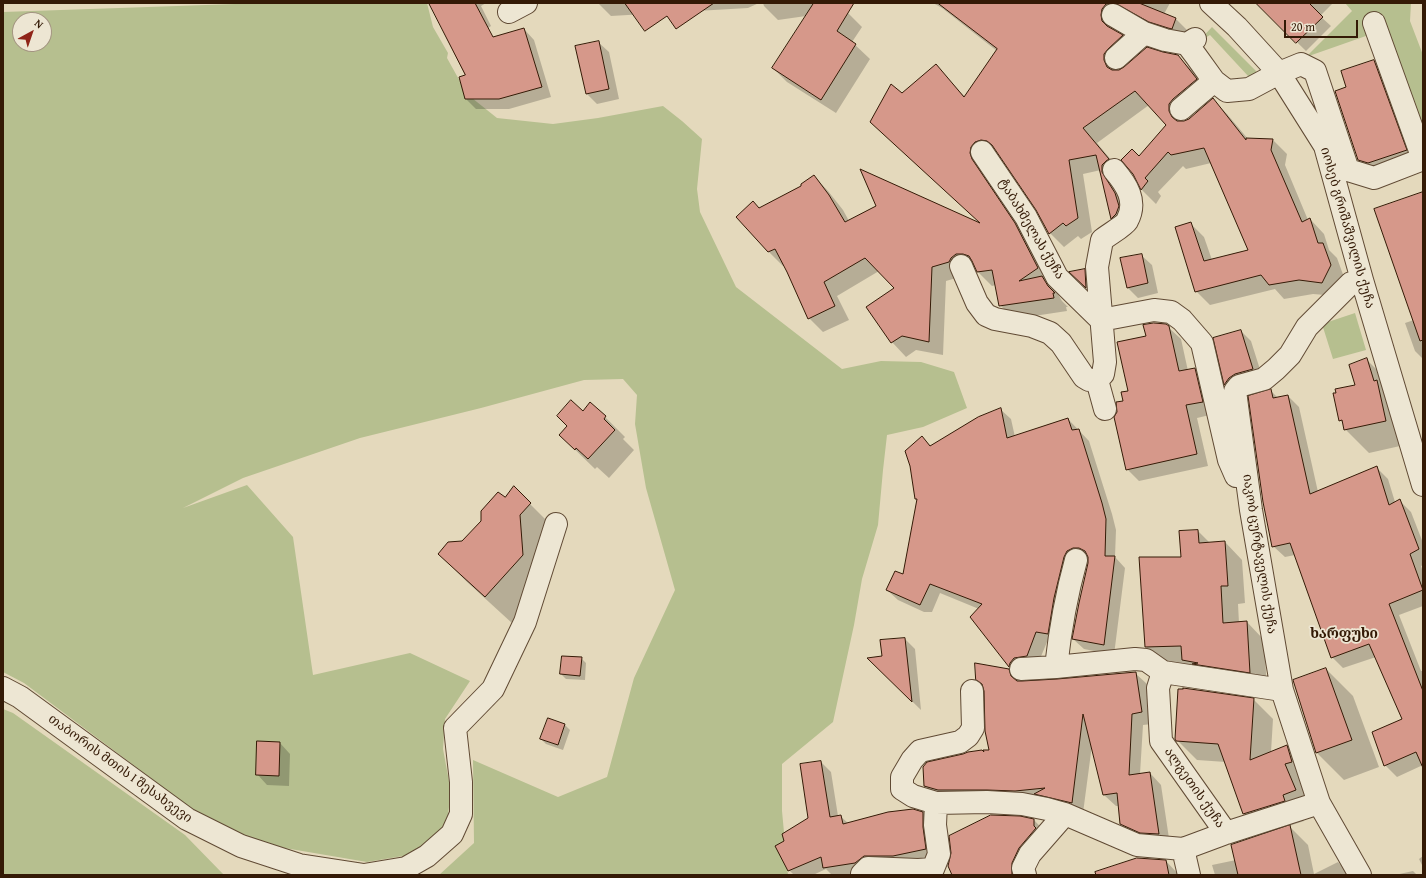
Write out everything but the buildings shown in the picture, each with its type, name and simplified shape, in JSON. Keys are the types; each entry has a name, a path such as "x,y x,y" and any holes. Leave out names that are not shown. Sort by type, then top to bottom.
{"street":[{"name":"იოსებ გრიშაშვილის ქუჩა","path":"1210,3 1237,27 1279,73 1324,146 1423,485"},
{"path":"1113,15 1144,33 1165,40 1191,42 1196,56 1214,81 1227,91 1249,89 1279,73 1301,64 1315,71 1348,170 1374,178 1423,159 1374,23"},
{"path":"1116,58 1144,33"},
{"path":"1181,109 1214,81"},
{"name":"ტაბახმელას ქუჩა","path":"982,152 1026,217 1057,277 1101,320"},
{"path":"960,266 977,303 986,315 995,320 1032,326 1050,333 1061,343 1084,377 1089,380 1097,380 1104,374 1105,362 1097,267 1102,240 1127,222 1132,204 1126,184 1114,170"},
{"name":"იაკობ ცურტაველის ქუჩა","path":"1360,875 1319,803 1282,690 1251,510 1234,391 1240,386 1264,379 1276,369 1290,355 1307,327 1351,284 1362,280"},
{"path":"1101,320 1154,310 1171,312 1182,320 1202,343 1229,460 1251,510"},
{"path":"1097,380 1106,409"},
{"name":"თაბორის მთის I შესახვევი","path":"3,688 20,697 187,819 240,846 299,865 364,875 406,868 427,856 452,834 461,814 461,782 455,728 492,689 496,682 525,622 556,524"},
{"path":"1056,667 1060,628 1076,560"},
{"path":"1021,669 1135,659 1146,660 1163,672 1282,690"},
{"name":"ალგეთის ქუჩა","path":"1163,672 1158,688 1161,741 1226,833"},
{"path":"972,691 973,728 968,736 960,742 920,751 912,760 902,777 902,789 912,796 936,803 987,802 1015,804 1046,809 1065,814 1137,845 1183,849 1226,833 1319,803"},
{"path":"863,875 862,874 868,868 918,870 933,869 939,854 935,825 936,803"},
{"path":"1025,875 1023,868 1030,854 1065,814"},
{"path":"1183,849 1189,875"}],"green space":[{"path":"264,3 427,3 433,27 448,53 447,58 467,94 497,118 553,124 598,118 663,106 702,139 697,189 700,212 736,287 842,369 881,361 921,362 954,372 967,408 923,427 887,435 878,525 862,579 854,625 833,722 782,764 782,811 788,875 439,875 474,843 473,760 558,797 607,777 634,678 675,590 646,488 635,424 637,395 623,379 584,380 481,408 360,438 243,478 183,508 247,485 293,537 313,675 410,653 470,681 445,719 443,749 451,792 445,837 415,854 367,862 261,844 192,809 24,683 3,672 3,12"},
{"path":"1345,3 1411,3 1410,21 1423,55 1423,143 1383,30 1306,57 1352,11"},
{"path":"1212,27 1259,74 1249,77 1210,35 1198,42"},
{"path":"1355,313 1366,350 1333,359 1322,324"},
{"path":"3,709 13,713 185,835 224,875 3,875"}],"district":[{"name":"ხარფუხი","path":"1344,634"}]}
